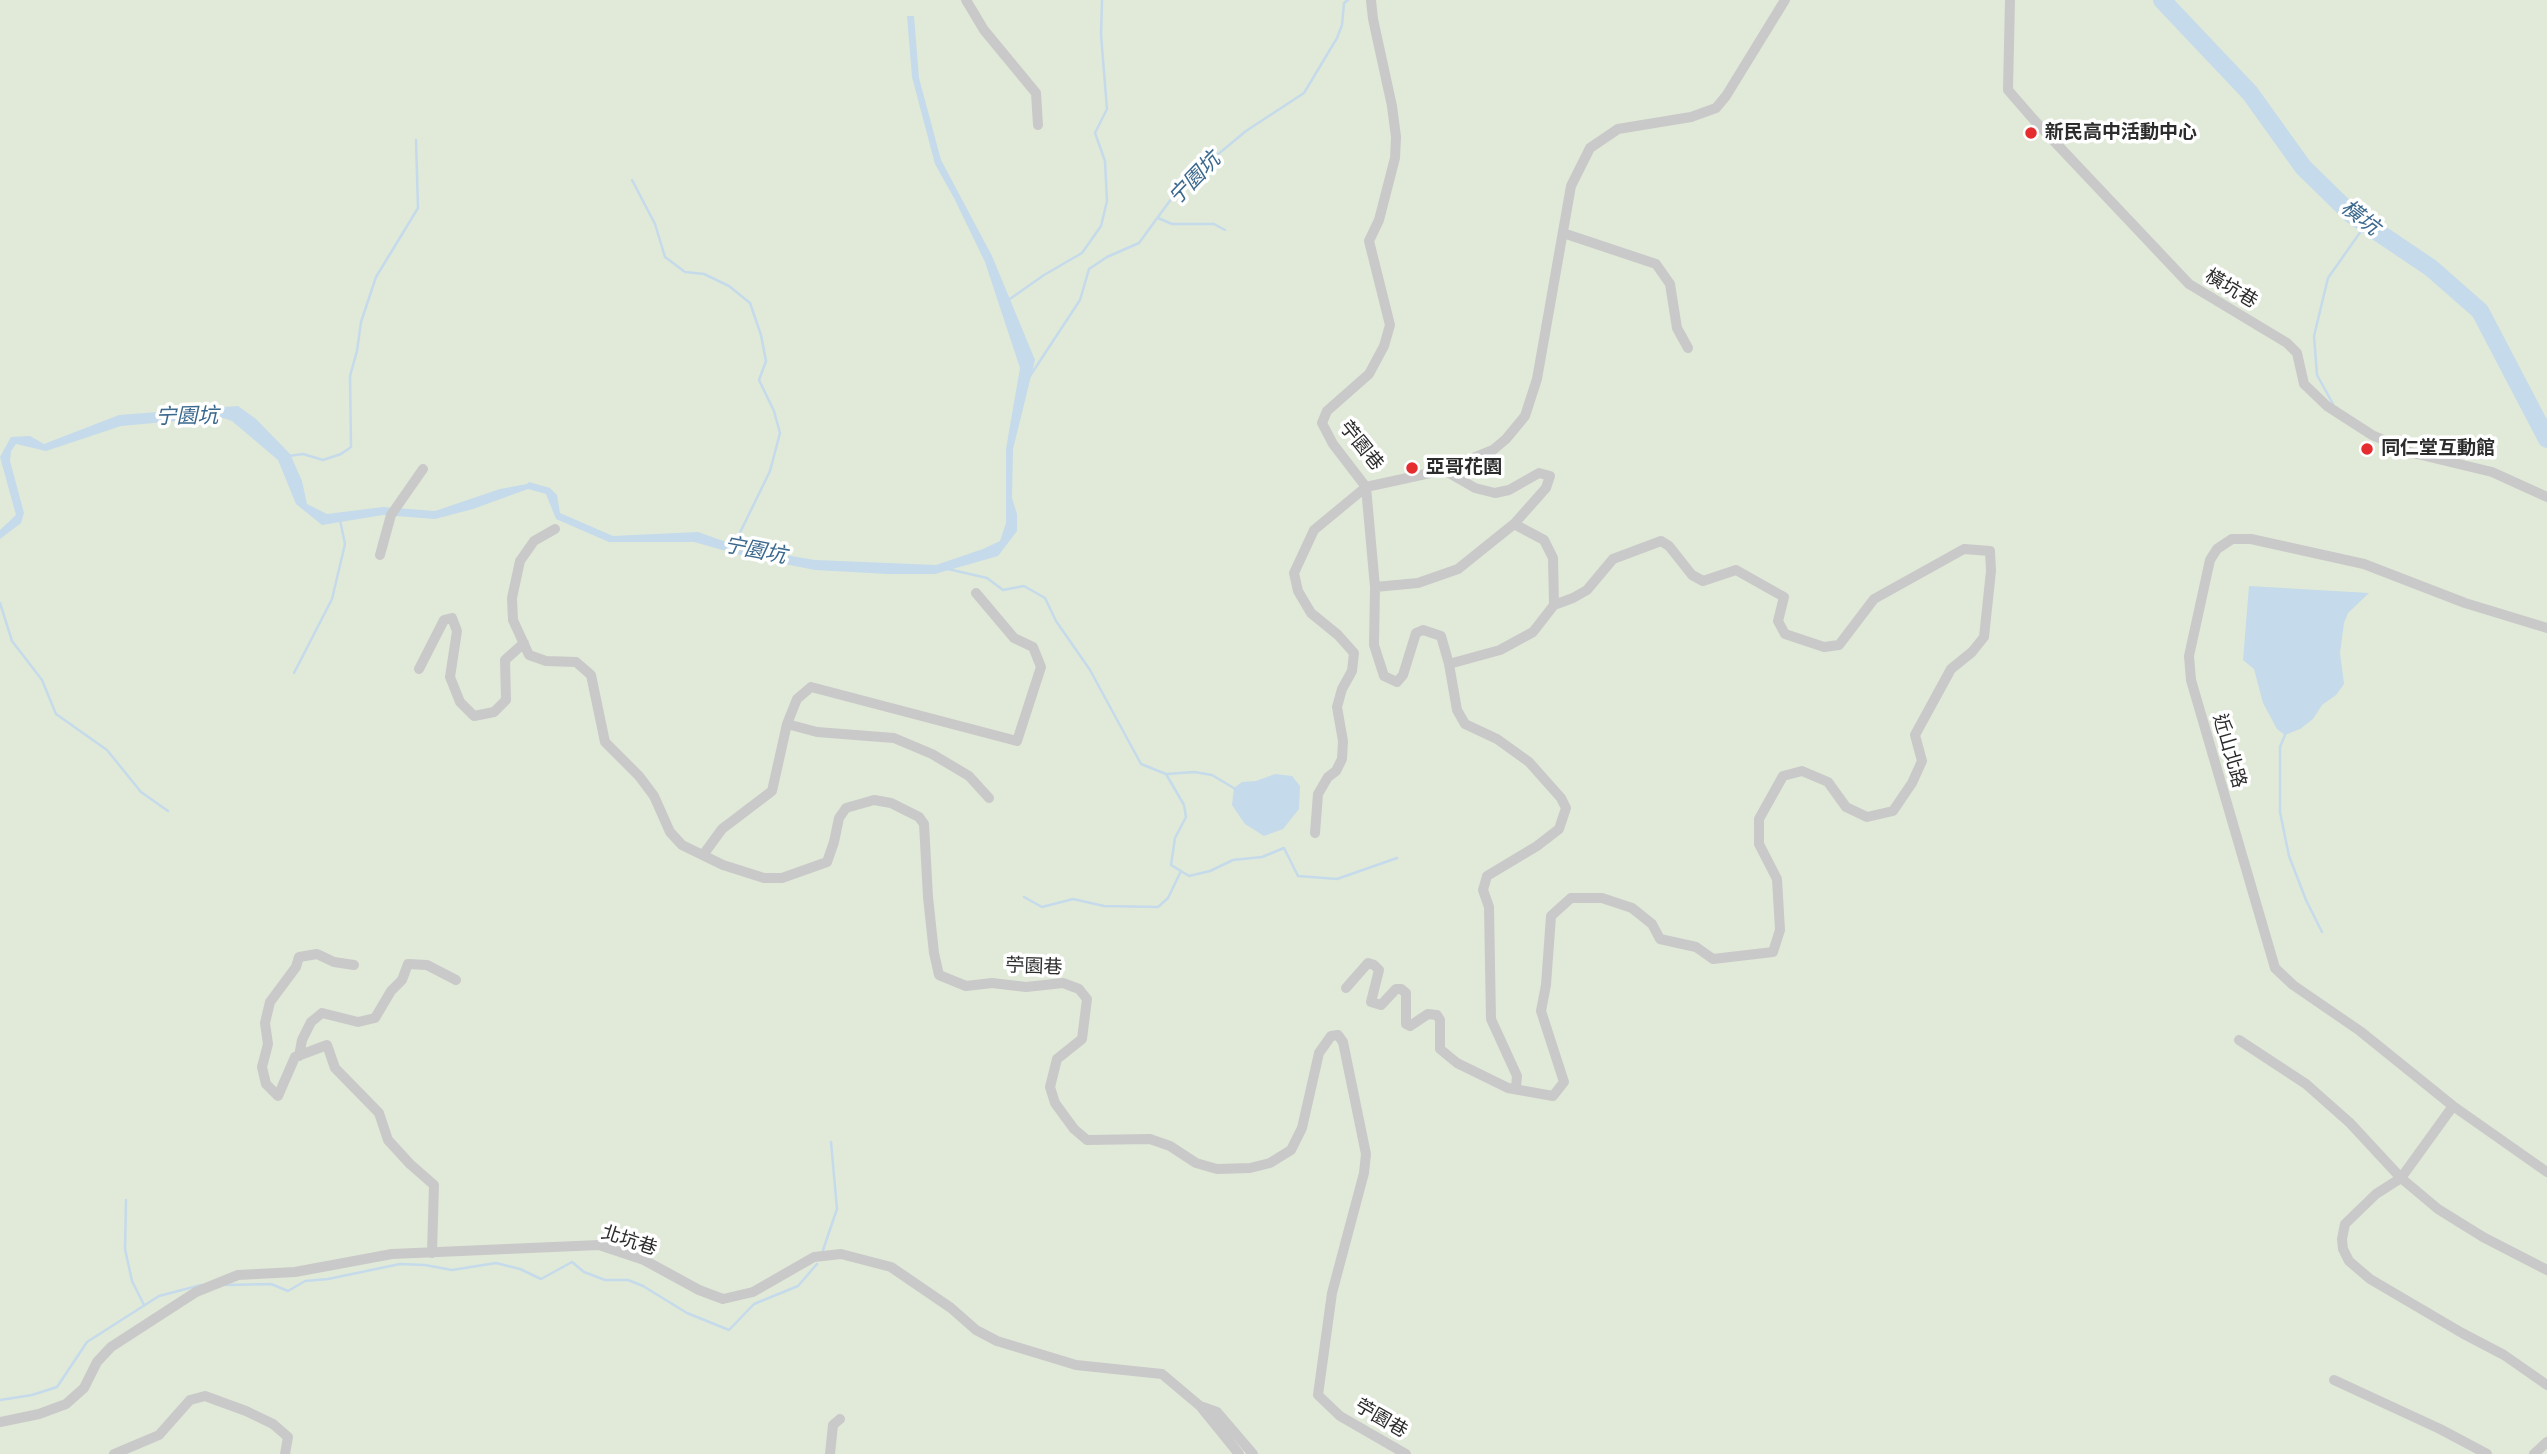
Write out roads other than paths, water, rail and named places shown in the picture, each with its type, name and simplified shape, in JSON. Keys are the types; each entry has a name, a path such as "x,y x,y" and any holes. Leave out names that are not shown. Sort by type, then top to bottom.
{"street":[{"path":"966,0 984,30 1036,93 1038,125"},
{"name":"苧園巷","path":"1371,0 1396,137 1395,159 1379,220 1369,241 1390,325 1384,346 1369,374 1327,411 1322,423 1333,444 1366,487 1444,470 1493,450 1506,439 1525,416 1537,379 1571,186 1590,148 1618,129 1691,117 1716,108 1785,0"},
{"name":"橫坑巷","path":"2010,0 2008,89 2189,284 2287,343 2297,354 2304,384 2327,406 2372,435 2413,453 2492,472 2547,497"},
{"path":"1563,233 1656,264 1670,285 1677,328 1688,348"},
{"path":"380,555 391,515 423,469"},
{"path":"1375,587 1418,583 1458,569 1514,524 1546,488 1549,476 1539,473 1509,490 1495,494 1475,488 1444,470"},
{"path":"1366,487 1375,587 1374,645 1384,676 1397,682 1403,675 1408,651 1416,633 1423,630 1433,631 1441,636 1457,710 1465,724 1497,739 1529,762 1566,807 1559,829 1487,876 1483,890 1489,907 1491,1019 1517,1076 1516,1087"},
{"path":"1315,833 1318,794 1342,759 1343,741 1337,707 1342,689 1352,671 1354,653 1338,635 1311,613 1298,591 1294,573 1314,530 1366,487"},
{"path":"1514,524 1544,540 1553,558 1554,605"},
{"path":"419,669 444,620 452,618 457,631 450,677 460,702 474,716 494,712 506,700 505,660 524,643 513,620 512,598 518,568 534,541 555,528"},
{"name":"近山北路","path":"2547,628 2465,603 2364,564 2251,539 2232,539 2217,549 2210,560 2189,656 2191,680 2275,968 2293,985 2360,1031 2453,1106 2547,1172"},
{"path":"1346,988 1368,963 1374,965 1379,970 1371,1002 1381,1005 1396,989 1404,991 1406,1024 1410,1026 1428,1014 1437,1015 1440,1020 1440,1049 1457,1063 1508,1088 1516,1087 1553,1096 1564,1082 1541,1011 1546,985 1551,916 1572,898 1602,898 1632,908 1652,924 1660,939 1696,947 1713,959 1773,953 1780,930 1777,879 1759,844 1759,819 1783,776 1802,771 1828,782 1846,807 1867,817 1893,811 1912,783 1922,761 1915,735 1951,669 1972,652 1984,637 1992,571 1990,551 1964,549 1874,599 1839,645 1824,647 1785,634 1778,621 1784,597 1736,570 1703,581 1692,575 1661,541 1613,559 1587,590 1554,605 1533,632 1500,650 1449,664"},
{"path":"703,855 722,829 772,790 787,724 797,699 811,687 1017,741 1041,667 1032,647 1014,638 976,593"},
{"name":"苧園巷","path":"524,643 529,655 546,661 576,662 591,675 605,742 639,776 654,796 670,832 682,845 703,855 744,872 782,878 827,862 839,818 846,808 874,800 891,803 919,817 924,824 931,920 939,975 966,986 992,983 1026,987 1063,983 1079,989 1087,999 1082,1039 1057,1059 1049,1087 1055,1102 1074,1129 1087,1140 1150,1139 1170,1146 1196,1163 1217,1169 1250,1168 1270,1163 1291,1150 1302,1128 1319,1053 1331,1036 1338,1035 1343,1042 1366,1154 1364,1173 1332,1293 1318,1395 1340,1416 1406,1454"},
{"path":"787,724 817,732 894,738 932,754 969,776 989,798"},
{"path":"354,965 334,962 317,954 299,957 296,967 270,1002 265,1023 268,1044 262,1067 266,1084 278,1096 295,1057 327,1045 335,1068 379,1113 388,1140 434,1185 432,1253"},
{"path":"299,1056 302,1040 311,1022 322,1013 358,1021 374,1017 391,991 402,980 408,964 427,965 456,980"},
{"path":"2239,1040 2306,1083 2350,1123 2401,1178 2438,1209 2483,1237 2547,1270"},
{"path":"2453,1106 2401,1178 2376,1194 2345,1224 2343,1249 2349,1261 2370,1279 2504,1355 2547,1385"},
{"name":"北坑巷","path":"0,1422 39,1415 66,1404 84,1388 97,1362 111,1347 196,1292 238,1275 295,1272 392,1254 599,1245 644,1260 699,1290 723,1299 753,1292 814,1256 841,1254 891,1267 951,1308 976,1330 997,1341 1076,1365 1162,1374 1200,1406 1239,1454"},
{"path":"2334,1380 2487,1454"},
{"path":"114,1454 159,1435 190,1400 205,1396 246,1410 273,1424 288,1437 285,1454"},
{"name":"北坑巷","path":"1200,1406 1217,1412 1253,1454"},
{"path":"830,1454 834,1425 840,1419"},
{"path":"2534,1454 2547,1442"}],"water":[{"path":"907,16 914,16 919,78 941,160 992,256 1035,360 1013,449 1012,498 1017,514 1017,531 998,556 935,574 888,574 815,570 744,556 694,542 609,542 556,519 546,494 528,489 473,509 435,519 383,515 322,525 296,504 278,460 232,421 220,417 121,426 46,451 16,444 11,451 10,461 24,513 21,523 0,539 0,530 16,515 0,457 11,437 30,436 44,444 119,415 238,406 256,419 290,454 302,481 307,504 327,514 383,507 435,511 529,482 550,488 557,495 560,513 613,536 698,532 743,548 815,560 936,565 1000,541 1006,523 1006,449 1020,368 985,262 935,164 912,77"},
{"path":"2249,586 2369,593 2348,613 2344,623 2340,653 2344,684 2336,695 2322,705 2313,719 2300,729 2285,735 2277,729 2263,703 2254,669 2243,660"},
{"path":"1275,774 1292,776 1300,786 1299,809 1283,829 1264,836 1245,824 1232,805 1234,788 1242,782 1256,781"}],"waterway":[{"path":"1007,301 1082,253 1101,226 1107,201 1105,161 1095,133 1107,109 1101,35 1102,0"},
{"name":"宁園坑","path":"1030,376 1080,300 1089,269 1107,257 1139,243 1177,191 1193,175 1246,131 1304,93 1337,38 1342,25 1344,3 1348,0"},
{"name":"橫坑","path":"2162,0 2250,93 2303,167 2351,214 2431,268 2480,311 2547,439"},
{"path":"289,456 303,454 323,460 341,454 351,447 350,376 361,322 376,277 418,208 416,140"},
{"path":"632,180 655,224 665,257 685,272 704,274 729,286 750,303 761,335 766,361 759,380 774,411 780,433 770,471 733,547"},
{"path":"1158,218 1172,224 1214,224 1225,230"},
{"path":"2333,404 2317,375 2314,336 2328,278 2366,224"},
{"path":"294,673 332,599 345,544 340,520"},
{"path":"948,569 987,578 1003,590 1024,586 1045,598 1056,621 1090,670 1141,764 1166,774 1184,805 1186,817 1175,838 1171,865 1189,876 1210,871 1233,860 1262,857 1284,848 1298,876 1337,879 1397,858"},
{"path":"0,603 12,641 42,680 56,714 107,750 141,792 168,811"},
{"path":"2285,735 2280,747 2280,812 2289,856 2322,932"},
{"path":"1167,774 1194,772 1212,775 1237,790"},
{"path":"1024,897 1042,907 1073,899 1104,906 1158,907 1168,898 1181,871"},
{"path":"823,1250 837,1209 831,1142"},
{"path":"126,1200 125,1249 132,1281 144,1305"},
{"path":"226,1285 271,1284 288,1291 305,1281 400,1264 452,1270 496,1263 520,1269 541,1279 572,1262 584,1272 605,1280 628,1280 643,1286 687,1313 729,1330 754,1304 798,1286 817,1264"},
{"path":"0,1400 32,1395 57,1387 87,1342 159,1296 201,1285"}],"place":[{"name":"新民高中活動中心","path":"2031,133"},
{"name":"同仁堂互動館","path":"2367,449"},
{"name":"亞哥花園","path":"1412,468"}]}
